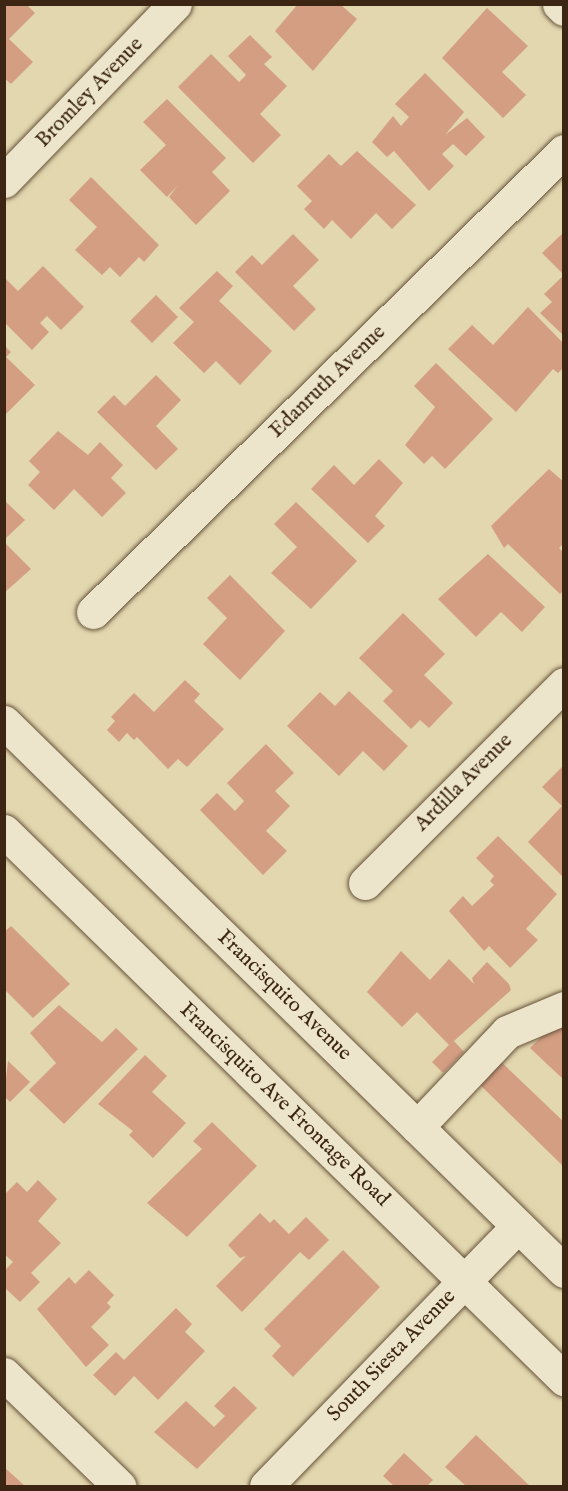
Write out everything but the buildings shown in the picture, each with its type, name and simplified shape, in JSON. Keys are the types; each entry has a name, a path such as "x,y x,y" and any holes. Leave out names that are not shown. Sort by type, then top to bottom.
{"street":[{"name":"Bromley Avenue","path":"4,181 175,4"},
{"path":"559,4 564,9"},
{"name":"Edanruth Avenue","path":"93,612 564,152"},
{"name":"Ardilla Avenue","path":"365,883 564,684"},
{"name":"Francisquito Avenue","path":"4,722 564,1270"},
{"name":"Francisquito Ave Frontage Road","path":"4,831 564,1379"},
{"path":"417,1127 507,1032 564,1008"},
{"name":"South Siesta Avenue","path":"266,1486 518,1226"},
{"path":"4,1374 119,1486"}]}
